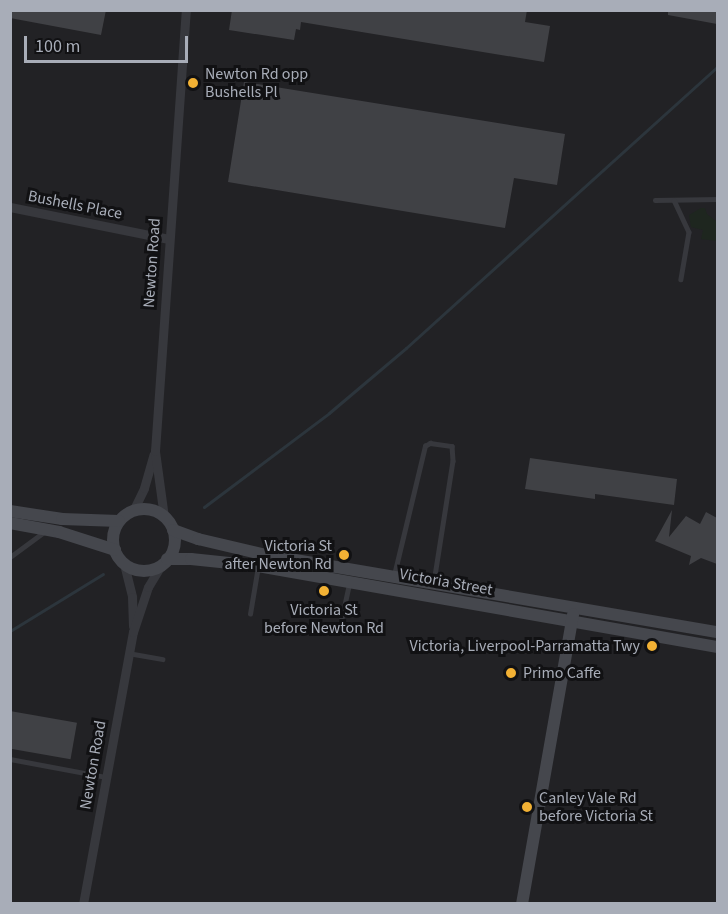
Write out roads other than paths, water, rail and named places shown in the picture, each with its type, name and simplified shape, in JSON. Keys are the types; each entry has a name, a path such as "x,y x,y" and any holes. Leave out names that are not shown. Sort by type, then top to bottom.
{"main road":[{"path":"149,510 164,517 173,530 172,550 165,562 140,570 124,564 114,550 114,530 119,521 133,511 149,510"},
{"path":"10,511 62,519 119,521"},
{"path":"10,523 46,530 114,550"},
{"name":"Victoria Street","path":"173,530 229,547 717,632"},
{"name":"Victoria Street","path":"165,562 191,559 258,566 717,647"},
{"path":"522,903 574,607"}],"street":[{"name":"Newton Road","path":"164,517 155,452 186,10"},
{"name":"Bushells Place","path":"10,207 169,239"},
{"path":"133,511 144,488 155,452"},
{"name":"Newton Road","path":"83,903 133,632 148,587 165,562"},
{"name":"Newton Road","path":"124,564 132,597 133,632"}],"lane":[{"path":"655,200 717,200"},
{"path":"674,200 689,232 681,279"},
{"path":"394,576 425,446 430,443 452,446 453,461 434,583"},
{"path":"10,557 46,530"},
{"path":"250,614 258,566"},
{"path":"339,630 349,581"},
{"path":"128,653 162,659"},
{"path":"10,759 106,777"}],"waterway":[{"path":"204,507 329,413 406,348 718,66"},
{"path":"10,631 103,574"}],"place":[{"name":"Newton Rd opp Bushells Pl","path":"193,83"},
{"name":"Victoria St after Newton Rd","path":"344,555"},
{"name":"Victoria St before Newton Rd","path":"324,591"},
{"name":"Victoria, Liverpool-Parramatta Twy","path":"652,646"},
{"name":"Primo Caffe","path":"511,673"},
{"name":"Canley Vale Rd before Victoria St","path":"527,807"}]}
